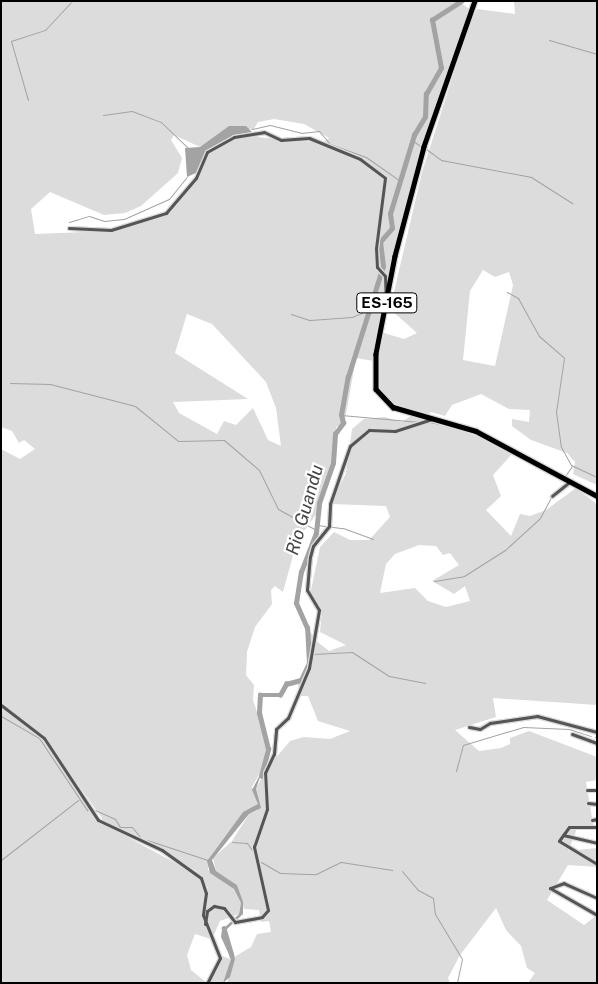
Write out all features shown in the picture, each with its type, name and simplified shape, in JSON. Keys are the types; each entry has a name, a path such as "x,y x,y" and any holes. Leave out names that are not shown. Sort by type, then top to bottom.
{"main road":[{"name":"ES-165","path":"475,1 424,147 386,304 375,362 376,389 393,407 482,434 597,496"},
{"name":"ES-165","path":"578,486 597,500"}],"street":[{"path":"69,228 111,230 166,213 196,178 207,152 234,136 264,132 281,140 309,138 360,158 385,178 376,233 386,304"},
{"path":"205,924 208,910 214,906 224,908 233,920 261,917 269,908 254,847 267,809 265,773 274,754 276,729 288,718 310,668 319,610 307,590 310,557 313,546 329,526 330,504 352,442 369,430 395,431 432,419"},
{"path":"552,496 569,482"},
{"path":"1,705 44,738 98,820 196,872 206,888 205,924 220,958 207,983"},
{"path":"469,727 480,729 499,721 541,716 595,732 596,742 572,734"},
{"path":"587,790 597,790"},
{"path":"588,803 597,804"},
{"path":"592,820 597,819"},
{"path":"597,827 570,826 559,841 563,847 597,864"},
{"path":"563,835 597,844"},
{"path":"597,898 564,883 550,888 597,915"}],"shaded area":[{"path":"1,1 458,1 471,10 418,171 374,361 356,358 344,425 336,427 335,448 317,513 305,530 300,530 283,592 275,586 271,590 272,604 255,627 247,652 246,675 254,685 253,700 267,742 264,766 252,787 259,804 243,812 209,858 208,870 234,889 241,903 239,914 220,921 213,937 205,915 208,888 198,872 148,840 104,821 43,735 1,704 1,449 20,459 35,449 24,440 19,443 12,431 1,427","holes":["274,119 304,124 329,138 322,143 234,135 206,152 198,180 170,213 111,231 35,234 31,209 50,192 104,215 125,213 141,206 178,173 182,158 171,140 174,135 200,147 235,126 253,130 258,122","187,314 212,324 266,382 276,408 281,446 268,440 253,408 236,425 224,421 217,434 179,413 173,402 248,399 175,353"]},
{"path":"514,1 597,1 597,485 573,474 575,462 567,453 531,440 512,426 512,419 529,422 530,410 509,409 481,394 452,405 445,416 431,412 427,416 394,406 378,389 376,366 384,333 404,339 417,333 390,309 422,172 469,26 477,9 515,14","holes":["483,270 495,277 509,272 513,285 495,366 463,360 470,291"]},
{"path":"229,126 246,126 254,134 234,135 206,152 196,173 187,177 185,148 200,147"},
{"path":"412,415 480,437 512,454 493,475 501,496 486,510 511,536 520,514 530,516 546,510 576,488 597,504 597,705 493,698 496,717 455,730 479,751 501,748 510,744 510,738 529,731 597,757 597,780 586,782 594,829 577,829 568,851 597,848 597,867 568,865 547,900 584,925 597,915 597,983 528,983 535,973 527,968 521,946 506,930 496,908 460,955 448,978 450,983 227,983 234,957 251,947 257,934 271,932 269,921 261,922 259,910 244,909 237,885 216,871 213,858 232,841 249,814 258,810 256,789 264,772 290,741 304,737 330,739 350,731 318,721 308,696 299,696 298,683 308,663 305,622 315,640 329,651 346,645 320,632 322,611 310,595 320,547 334,532 350,540 369,540 390,517 386,506 331,504 346,473 352,429 364,419 385,417 402,422","holes":["419,545 436,546 443,555 450,553 459,565 432,581 454,594 465,586 470,601 446,607 428,601 415,588 380,593 386,564 395,554"]},
{"path":"1,707 40,735 101,823 198,875 205,889 203,916 211,939 195,934 187,955 191,970 207,983 1,983"},
{"path":"262,771 256,789 261,808 249,814 212,860 216,871 237,885 243,902 243,914 225,931 225,941 235,959 230,977 223,983 231,959 221,937 222,930 239,914 241,903 234,889 210,873 207,861 243,812 258,804 252,790"},
{"path":"222,956 231,959 223,983 210,983"}],"waterway":[{"path":"28,100 11,41 45,30 72,1"},
{"name":"Rio Guandu","path":"261,776 268,749 259,713 260,695 280,695 286,684 301,680 309,663 307,628 296,603 301,572 316,533 319,503 333,463 335,434 343,423 341,415 348,377 383,266 380,242 392,228 390,214 414,135 425,117 426,94 441,68 432,20 461,1"},
{"path":"549,40 597,54"},
{"path":"103,115 132,111 161,122 188,148"},
{"path":"252,129 270,125 301,133 319,131 330,144 366,157 400,181"},
{"path":"413,141 422,147"},
{"path":"426,149 441,160 531,177 572,203"},
{"path":"69,222 89,216 104,221 124,219 169,199 187,177"},
{"path":"507,292 518,298 539,336 564,358 556,412 561,447 571,465 597,477"},
{"path":"291,314 310,320 352,317 368,310"},
{"path":"10,383 50,384 135,406 178,441 224,440 259,470 278,509 316,530"},
{"path":"341,415 420,422"},
{"path":"429,422 440,424"},
{"path":"565,476 572,466"},
{"path":"434,581 464,576 505,550 540,518 551,497"},
{"path":"317,525 343,528 373,539"},
{"path":"313,654 352,652 389,676 425,683"},
{"path":"1,716 39,738 87,810"},
{"path":"456,771 463,745 523,727 569,729 591,736"},
{"path":"1,860 78,800"},
{"path":"95,810 115,819 120,827 132,827 141,838 208,860"},
{"path":"232,842 247,843 254,853"},
{"path":"261,862 280,873 316,874 341,862 392,870"},
{"path":"402,871 418,890 433,898 435,914 462,959 457,983"},
{"name":"Rio Guandu","path":"224,928 232,956"}]}
